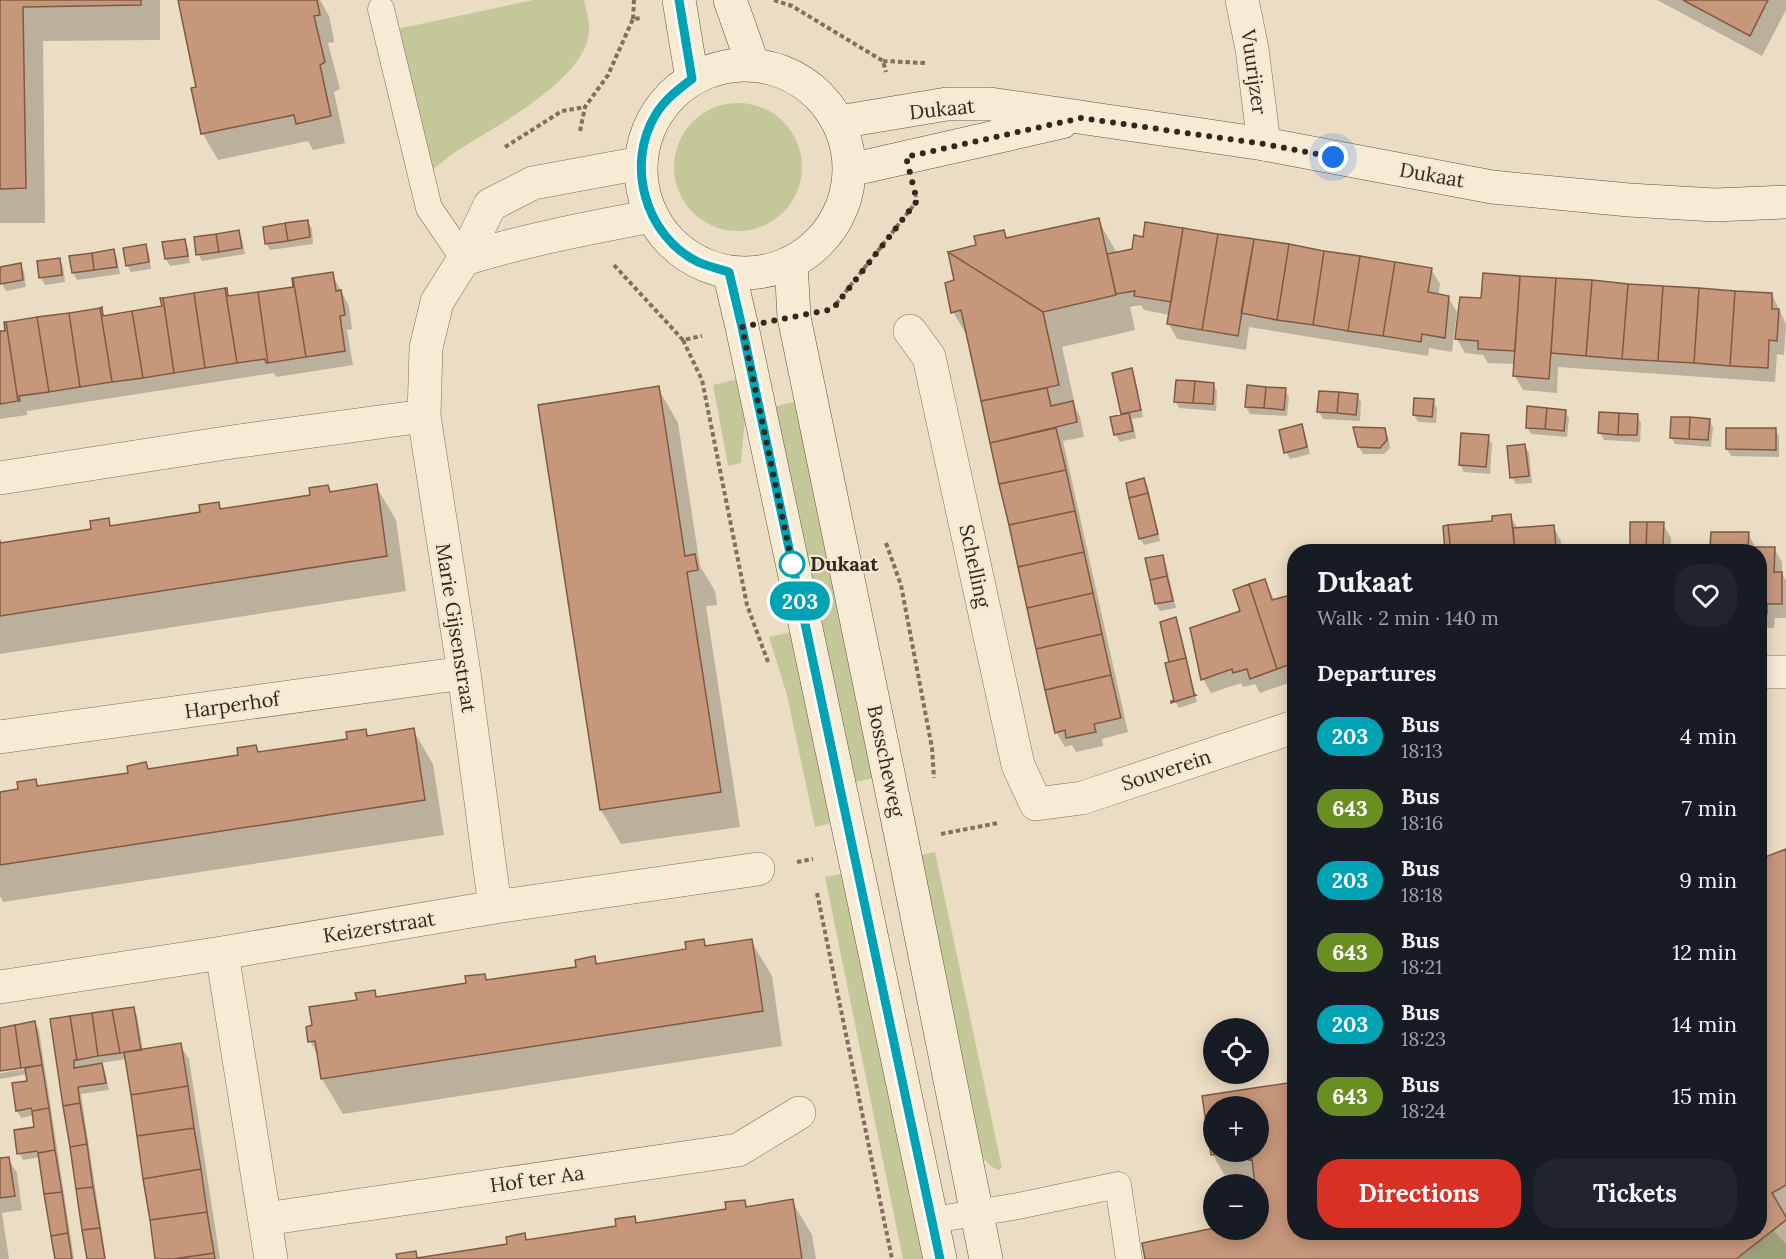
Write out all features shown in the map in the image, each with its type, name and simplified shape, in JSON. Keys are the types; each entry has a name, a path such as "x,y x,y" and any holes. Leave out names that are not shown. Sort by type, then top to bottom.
{"street":[{"path":"730,0 753,64"},
{"name":"Vuurijzer","path":"1242,0 1252,49 1264,144"},
{"path":"680,6 692,79"},
{"path":"753,64 774,68 795,76 813,88 828,104 839,122 848,146 850,170 847,194 839,215 827,234 810,251 791,263 760,272 729,272 698,262 671,243 652,216 643,190 641,163 645,138 656,115 672,94 692,79 722,67 753,64"},
{"name":"Dukaat","path":"839,122 947,104 990,104 1264,144 1492,187 1629,200 1715,205 1786,202"},
{"name":"Dukaat","path":"850,170 1081,118"},
{"name":"Marie Gijsenstraat","path":"495,907 464,673 424,416 426,348 437,302 464,259 490,205 533,183 641,163"},
{"path":"464,259 510,245 652,216"},
{"name":"Bosscheweg","path":"791,263 794,317 905,852 986,1259"},
{"path":"729,272 940,1259"},
{"name":"Schelling","path":"910,331 929,357 1018,765 1036,804"},
{"path":"0,478 232,442 424,416"},
{"path":"1767,672 1786,672"},
{"name":"Harperhof","path":"0,737 464,673"},
{"name":"Souverein","path":"1036,804 1082,798 1287,729"},
{"name":"Keizerstraat","path":"0,987 495,907 758,869"},
{"path":"222,952 271,1259"},
{"name":"Hof ter Aa","path":"265,1219 738,1150 800,1113"}],"lane":[{"path":"381,9 429,208 464,259"},
{"path":"933,1220 1018,1206 1118,1185 1129,1259"}],"path":[{"path":"579,175 578,137 585,107 609,75 633,19 634,0"},
{"path":"773,0 792,6 883,61 896,114"},
{"path":"791,0 792,6"},
{"path":"633,19 680,6"},
{"path":"794,317 833,309 917,201 906,157"},
{"path":"590,227 607,257 682,340 702,380 747,605 770,666"},
{"path":"682,340 742,327"},
{"path":"814,883 892,1259"}],"green space":[{"path":"533,0 584,0 589,32 584,49 573,67 537,100 456,152 427,174 397,29"},
{"path":"738,103 762,108 783,122 797,143 802,167 797,191 783,212 762,226 738,231 714,226 693,212 679,191 674,167 679,143 693,122 714,108"},
{"path":"742,378 747,395 741,463 728,466 713,385"},
{"path":"798,401 875,778 850,783 773,407"},
{"path":"796,631 835,822 815,827 787,695 769,637"},
{"path":"935,852 1002,1168 998,1170 988,1163 976,1146 915,856"},
{"path":"846,873 923,1259 903,1259 825,877"},
{"path":"1767,1223 1786,1244 1786,1259 1700,1259 1744,1240 1767,1240"}],"building":[{"path":"0,0 141,0 141,5 23,7 26,188 0,189"},
{"path":"178,0 317,0 320,15 314,16 325,62 320,65 331,116 296,124 294,115 201,134 191,88 196,87"},
{"path":"1683,0 1768,0 1750,36"},
{"path":"1099,218 1116,295 1043,312 948,252 976,245 974,236 1004,230 1006,238"},
{"path":"308,220 310,237 288,241 285,223"},
{"path":"1145,222 1183,228 1171,302 1134,296 1135,291 1116,294 1107,254 1132,249 1134,235 1143,237"},
{"path":"285,223 288,241 265,244 263,227"},
{"path":"1183,228 1218,234 1202,330 1167,324"},
{"path":"239,230 242,248 219,252 216,234"},
{"path":"216,234 219,252 196,255 194,237"},
{"path":"1218,234 1254,239 1238,336 1202,330"},
{"path":"185,239 188,256 165,259 162,242"},
{"path":"1254,239 1289,244 1277,320 1241,313"},
{"path":"146,244 149,262 126,266 123,248"},
{"path":"1289,244 1324,251 1313,325 1277,320"},
{"path":"114,249 117,267 94,270 92,253"},
{"path":"1324,251 1360,256 1348,331 1313,325"},
{"path":"948,252 1043,312 1059,385 981,401 961,310 951,313 945,283 954,280"},
{"path":"92,253 94,270 72,273 69,256"},
{"path":"1360,256 1395,262 1383,336 1348,331"},
{"path":"60,258 62,275 39,278 37,261"},
{"path":"1395,262 1432,268 1428,292 1449,296 1445,338 1422,334 1421,342 1383,336"},
{"path":"21,263 23,280 0,284 0,267"},
{"path":"333,272 336,291 341,290 345,315 340,316 345,351 306,357 293,278"},
{"path":"1483,273 1520,276 1515,351 1478,349 1478,341 1455,339 1460,297 1481,298"},
{"path":"1520,276 1556,278 1549,379 1513,376"},
{"path":"292,278 306,357 268,363 258,292 293,287"},
{"path":"1556,278 1592,280 1586,356 1551,353"},
{"path":"1592,280 1628,284 1622,359 1586,356"},
{"path":"1628,284 1663,286 1658,361 1622,359"},
{"path":"1663,286 1699,288 1694,363 1658,361"},
{"path":"225,288 227,288 228,296 258,292 268,363 265,359 237,363"},
{"path":"225,288 237,363 205,368 194,293"},
{"path":"1699,288 1735,291 1730,366 1694,363"},
{"path":"1735,291 1772,293 1772,309 1779,309 1777,341 1769,340 1768,368 1730,366"},
{"path":"194,293 205,368 174,373 163,298"},
{"path":"160,298 163,298 174,373 143,378 132,311 162,306"},
{"path":"102,307 103,316 132,311 143,378 112,382 100,308"},
{"path":"100,308 112,382 80,387 69,313"},
{"path":"69,313 80,387 49,392 37,317"},
{"path":"37,317 49,392 19,396 20,401 18,401 6,322"},
{"path":"4,322 6,322 18,401 0,404 0,331 5,331"},
{"path":"1132,368 1141,410 1121,414 1112,373"},
{"path":"1176,380 1195,381 1193,403 1174,402"},
{"path":"1195,381 1214,383 1213,404 1193,403"},
{"path":"1247,385 1266,387 1264,408 1245,407"},
{"path":"659,386 685,556 695,554 698,570 687,572 721,792 600,810 538,405"},
{"path":"1266,387 1286,388 1284,410 1264,408"},
{"path":"1047,388 1051,406 1073,401 1077,422 990,443 981,401"},
{"path":"1319,391 1339,392 1337,413 1317,412"},
{"path":"1339,392 1358,394 1356,415 1337,413"},
{"path":"1414,398 1434,399 1432,417 1413,415"},
{"path":"1527,406 1547,408 1545,429 1526,428"},
{"path":"1547,408 1566,410 1564,431 1545,429"},
{"path":"1599,412 1619,413 1618,435 1598,433"},
{"path":"1129,413 1133,431 1114,435 1110,417"},
{"path":"1619,413 1638,414 1637,435 1618,435"},
{"path":"1671,417 1690,417 1689,439 1670,438"},
{"path":"1690,417 1710,419 1708,440 1689,439"},
{"path":"1302,424 1307,447 1284,453 1279,430"},
{"path":"1353,427 1385,428 1387,440 1380,448 1358,447"},
{"path":"1056,428 1066,470 999,484 990,443"},
{"path":"1726,428 1776,428 1776,450 1726,449"},
{"path":"1461,433 1489,435 1486,467 1459,465"},
{"path":"1525,444 1529,476 1510,478 1507,446"},
{"path":"1066,470 1075,511 1009,525 999,484"},
{"path":"1144,478 1148,493 1129,498 1126,483"},
{"path":"377,484 387,556 0,616 0,543 91,529 90,521 109,518 110,526 200,512 199,505 219,502 220,509 310,495 309,488 328,485 330,492"},
{"path":"1148,493 1158,534 1139,539 1129,498"},
{"path":"1075,511 1084,552 1018,567 1009,525"},
{"path":"1511,514 1514,544 1450,544 1448,525 1492,521 1492,516"},
{"path":"1630,522 1647,522 1646,544 1630,544"},
{"path":"1647,522 1664,522 1663,544 1646,544"},
{"path":"1448,525 1450,544 1444,544 1443,526"},
{"path":"1554,525 1556,544 1514,544 1513,528"},
{"path":"1711,532 1749,532 1748,544 1710,544"},
{"path":"1767,547 1775,547 1774,572 1782,572 1782,604 1767,604"},
{"path":"1084,552 1093,593 1027,608 1018,567"},
{"path":"1163,555 1167,576 1150,580 1145,558"},
{"path":"1167,576 1173,601 1155,604 1150,580"},
{"path":"1265,579 1272,600 1287,596 1287,665 1277,669 1249,584"},
{"path":"1249,584 1277,669 1250,679 1247,669 1233,673 1232,669 1201,680 1190,628 1240,611 1233,590"},
{"path":"1093,593 1102,634 1036,649 1027,608"},
{"path":"1176,617 1186,658 1169,662 1160,622"},
{"path":"1102,634 1111,675 1045,690 1036,649"},
{"path":"1186,658 1196,695 1171,703 1174,701 1165,663"},
{"path":"1111,675 1121,718 1094,724 1096,732 1066,738 1065,730 1055,733 1045,690"},
{"path":"414,728 425,800 0,865 0,792 18,789 17,782 36,779 37,786 128,773 127,766 146,762 148,769 238,755 237,748 256,745 258,752 347,739 346,732 366,729 367,736"},
{"path":"1786,849 1786,1185 1772,1193 1786,1220 1767,1235 1767,856"},
{"path":"704,939 705,946 752,939 763,1011 321,1079 315,1041 308,1042 306,1027 312,1025 309,1007 357,1000 355,993 375,990 376,997 466,983 465,976 485,974 486,980 576,967 575,960 595,956 596,964 686,949 685,942"},
{"path":"134,1007 141,1050 120,1053 112,1010"},
{"path":"112,1010 120,1053 98,1056 92,1013"},
{"path":"92,1013 98,1056 77,1060 70,1016"},
{"path":"70,1016 77,1060 74,1060 74,1068 102,1063 106,1083 78,1087 80,1103 63,1106 50,1019"},
{"path":"35,1021 42,1065 21,1068 15,1025"},
{"path":"15,1025 21,1068 0,1071 0,1028"},
{"path":"181,1043 188,1086 131,1095 124,1052"},
{"path":"42,1065 49,1108 16,1111 12,1083 27,1081 25,1068"},
{"path":"1287,1083 1287,1240 1760,1240 1736,1259 1145,1259 1142,1243 1203,1230 1203,1240 1269,1240 1269,1174 1254,1174 1252,1162 1269,1162 1269,1096 1203,1096 1203,1103 1202,1096"},
{"path":"188,1086 194,1128 137,1136 131,1095"},
{"path":"80,1103 87,1144 70,1147 63,1106"},
{"path":"49,1108 55,1150 17,1154 14,1130 34,1127 32,1111"},
{"path":"194,1128 201,1169 143,1179 137,1136"},
{"path":"87,1144 93,1187 76,1189 70,1147"},
{"path":"55,1150 62,1192 44,1194 38,1153"},
{"path":"9,1157 15,1196 0,1198 0,1158"},
{"path":"201,1169 207,1212 150,1220 143,1179"},
{"path":"93,1187 100,1228 82,1230 76,1189"},
{"path":"62,1192 68,1233 51,1236 44,1194"},
{"path":"793,1199 802,1259 397,1259 396,1254 416,1251 417,1258 507,1244 506,1237 525,1233 526,1240 616,1226 615,1219 635,1216 636,1223 726,1209 725,1202 745,1200 746,1207"},
{"path":"207,1212 214,1253 173,1259 155,1259 150,1220"},
{"path":"100,1228 105,1259 87,1259 82,1230"},
{"path":"68,1233 72,1259 55,1259 51,1236"},
{"path":"214,1253 215,1259 173,1259"}],"bus line":[{"name":"203","path":"679,0 692,79 672,94 664,104 645,138 641,163 643,190 652,216 671,243 698,262 729,272 940,1259"}],"place":[{"name":"Dukaat","path":"792,564"}],"route":[{"path":"792,564 794,572 742,327 833,309 917,201 906,157 1081,118 1264,144 1333,157"}]}
